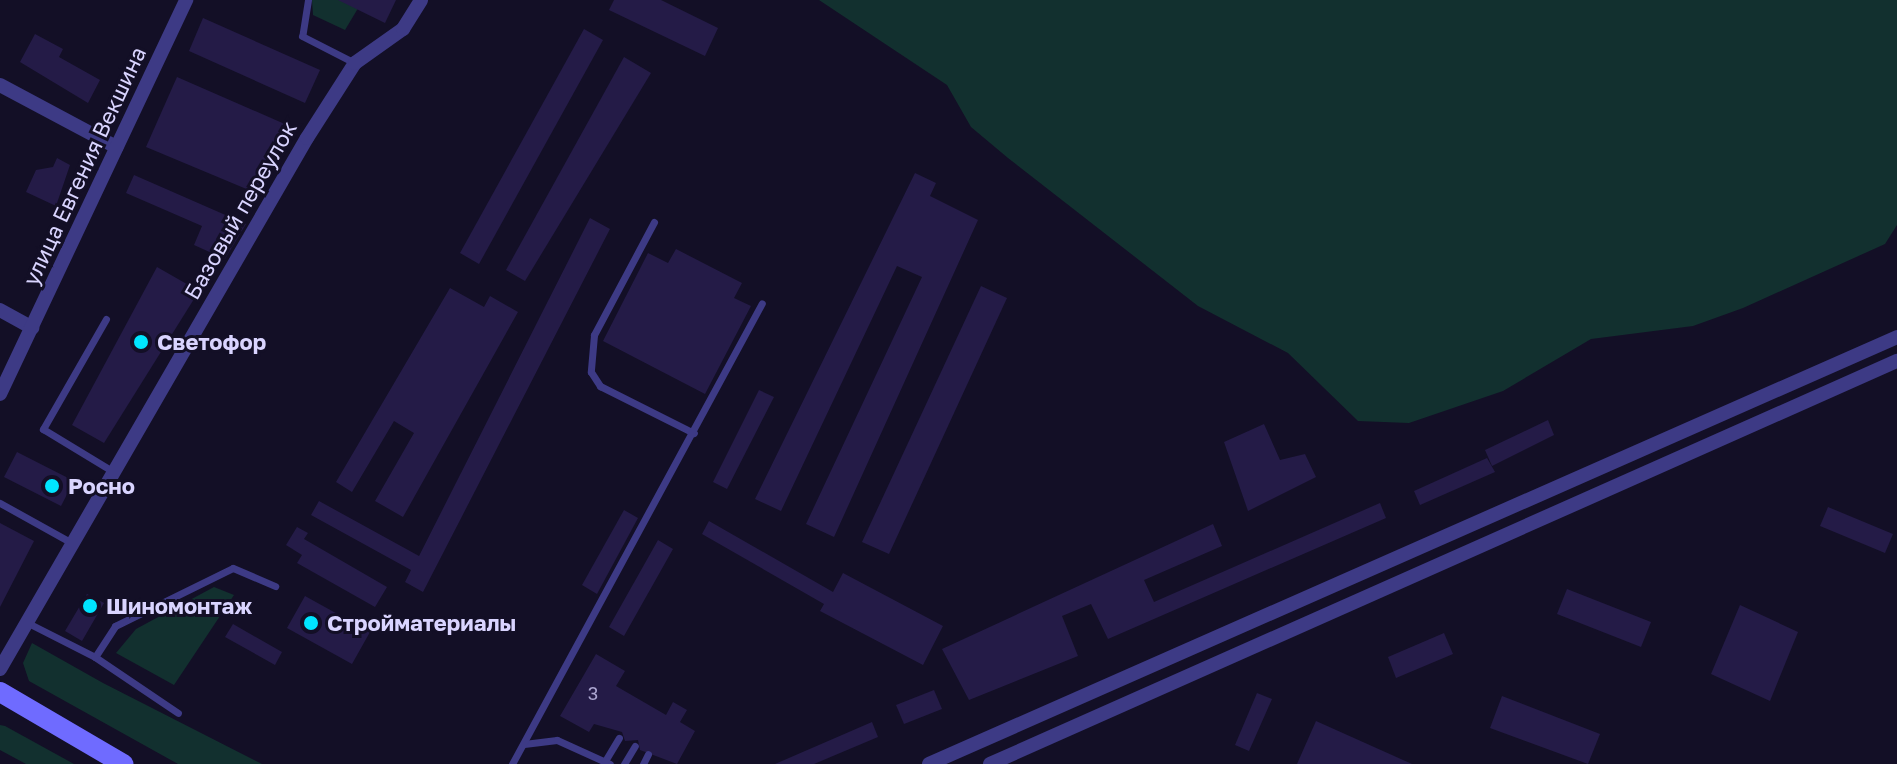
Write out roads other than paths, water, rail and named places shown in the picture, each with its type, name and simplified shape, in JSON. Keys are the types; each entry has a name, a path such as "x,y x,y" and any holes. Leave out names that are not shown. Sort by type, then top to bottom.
{"main road":[{"path":"0,692 123,764"}],"street":[{"name":"улица Евгения Векшина","path":"0,394 186,0"},
{"name":"Базовый переулок","path":"0,669 70,542 355,63 403,29 421,0"},
{"path":"0,85 116,147"},
{"path":"0,310 32,328"},
{"path":"929,764 1897,337"},
{"path":"990,764 1897,361"}],"lane":[{"path":"308,0 302,36 355,63"},
{"path":"654,222 594,335 591,372 600,386 694,433"},
{"path":"512,764 762,303"},
{"path":"106,319 43,429 112,471"},
{"path":"0,503 70,542"},
{"path":"95,657 115,626 233,568 275,586"},
{"path":"26,622 95,657 178,713"},
{"path":"524,744 557,740 607,763 619,738"},
{"path":"624,764 635,746"},
{"path":"643,764 648,754"}],"place":[{"name":"Светофор","path":"141,342"},
{"name":"Росно","path":"52,486"},
{"name":"Шиномонтаж","path":"90,606"},
{"name":"Стройматериалы","path":"311,623"}]}
